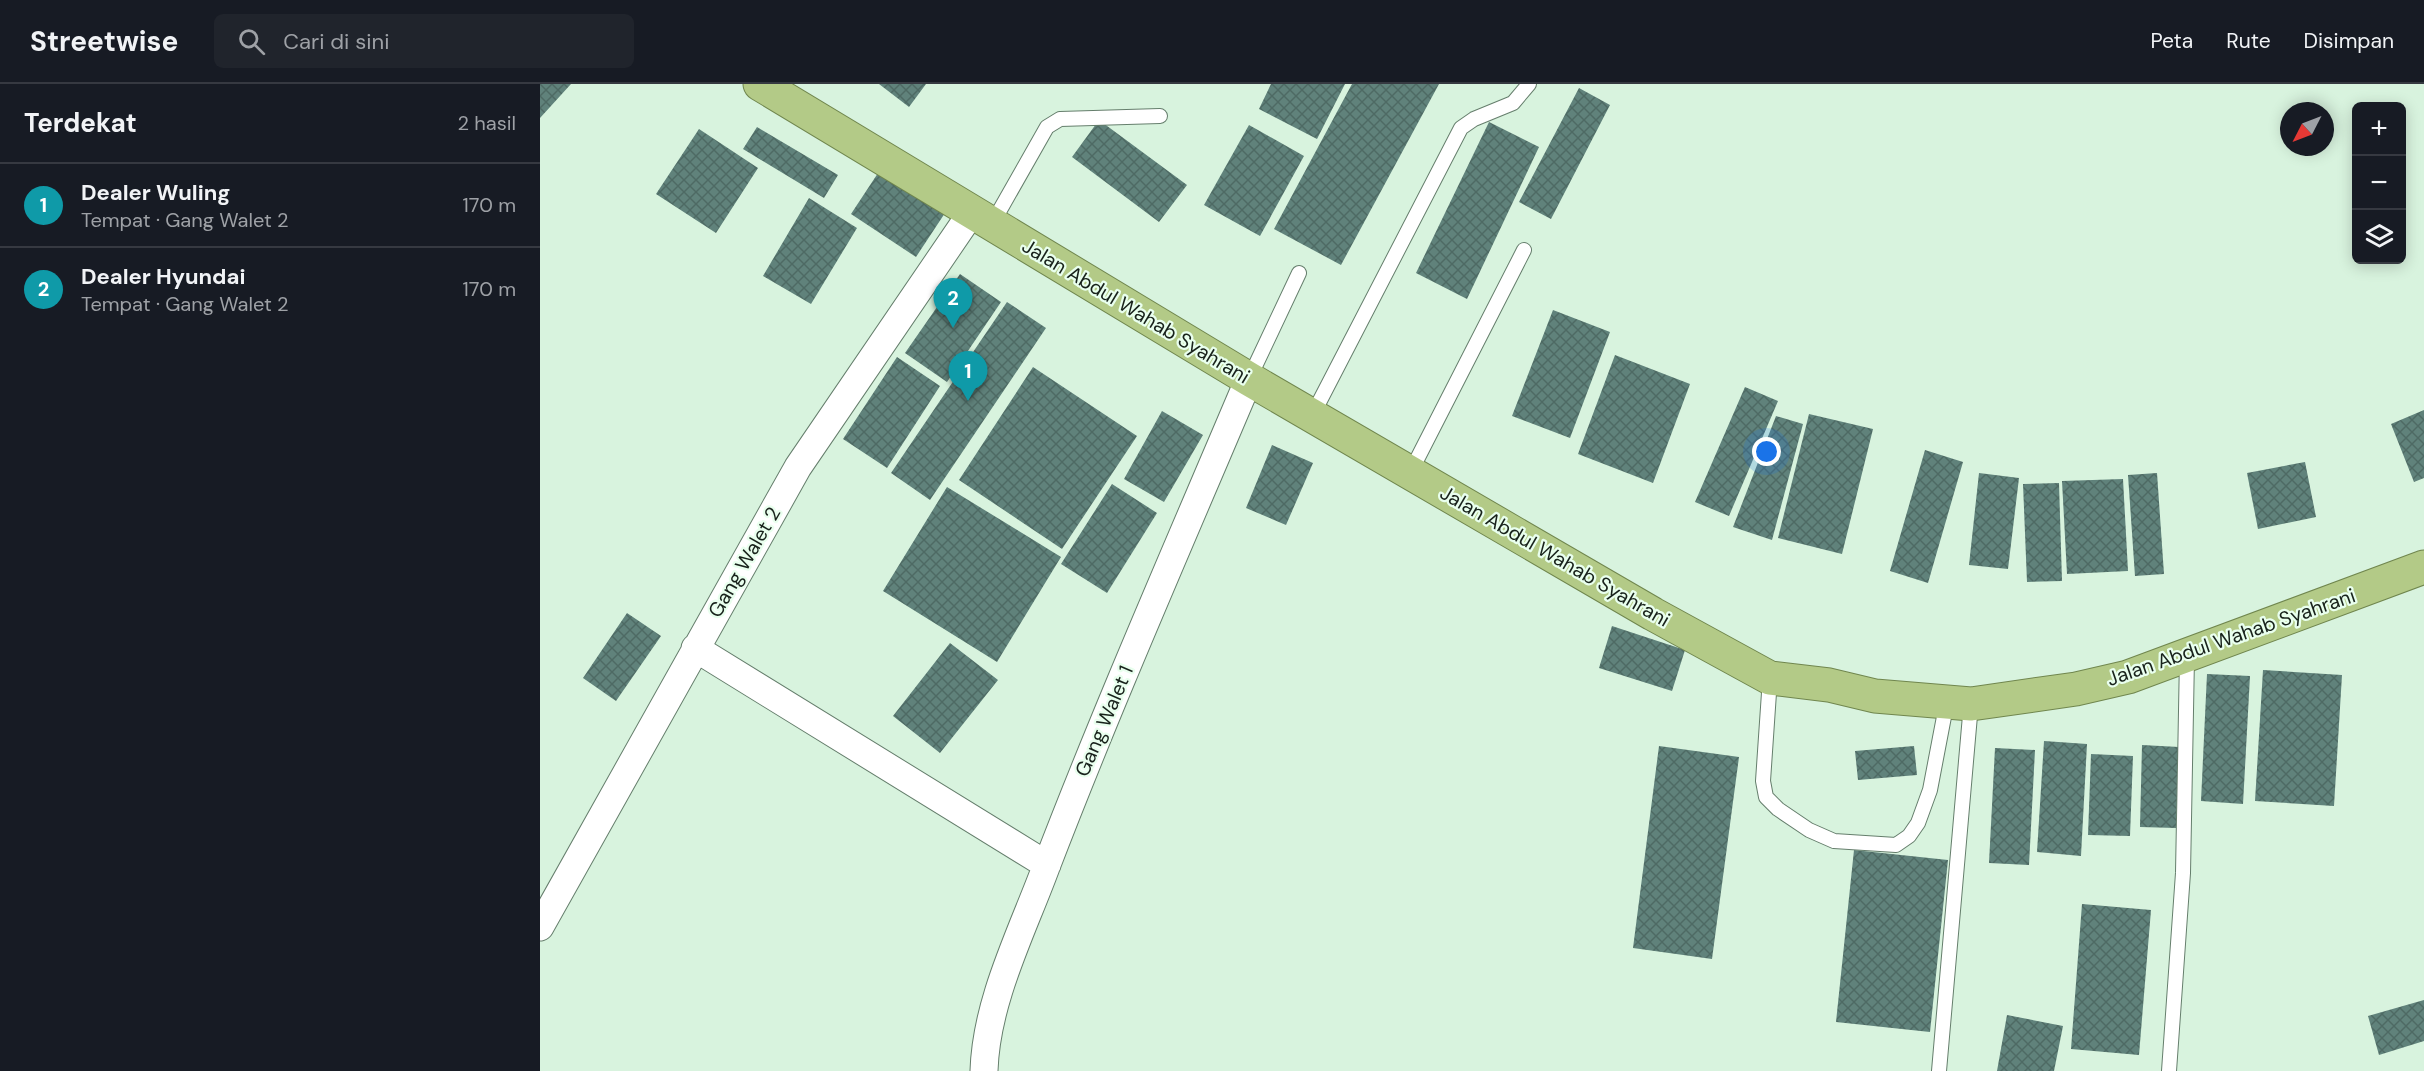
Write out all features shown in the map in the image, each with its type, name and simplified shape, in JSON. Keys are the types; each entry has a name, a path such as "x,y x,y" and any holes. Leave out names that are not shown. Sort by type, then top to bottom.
{"highway":[{"name":"Jalan Abdul Wahab Syahrani","path":"760,84 1249,379 1633,603 1770,678 1829,685 1875,696 1959,703 2076,688 2128,677 2187,657 2424,567"}],"street":[{"name":"Gang Walet 2","path":"540,927 798,467 982,218"},
{"name":"Gang Walet 1","path":"984,1071 985,1055 999,992 1076,788 1249,379"},
{"path":"695,648 1047,865"}],"lane":[{"path":"1312,414 1461,128 1474,119 1513,103 1529,84"},
{"path":"982,218 1047,127 1060,119 1160,116"},
{"path":"1410,473 1524,250"},
{"path":"1249,379 1299,273"},
{"path":"2169,1071 2183,873 2187,657"},
{"path":"1770,678 1762,781 1766,797 1778,809 1809,830 1834,841 1896,845 1909,836 1918,823 1959,703"},
{"path":"1939,1071 1959,703"}],"building":[{"path":"540,84 571,84 540,118"},
{"path":"879,84 926,84 909,107"},
{"path":"1271,84 1345,84 1317,139 1259,109"},
{"path":"1352,84 1439,84 1341,265 1274,229"},
{"path":"1579,88 1610,105 1551,219 1519,202"},
{"path":"1099,120 1187,185 1159,222 1072,157"},
{"path":"1489,122 1539,147 1467,299 1416,273"},
{"path":"1249,125 1304,156 1260,236 1204,205"},
{"path":"757,127 838,175 824,198 743,149"},
{"path":"699,129 758,168 716,233 656,194"},
{"path":"880,170 945,213 916,257 851,214"},
{"path":"809,198 857,228 811,304 763,276"},
{"path":"960,274 1001,302 947,382 905,353"},
{"path":"1007,302 1046,328 930,500 891,473"},
{"path":"1553,310 1610,332 1570,438 1512,416"},
{"path":"1615,355 1690,384 1653,483 1578,454"},
{"path":"897,357 940,386 887,468 843,439"},
{"path":"1033,367 1137,436 1062,549 959,480"},
{"path":"1745,387 1778,401 1729,516 1695,502"},
{"path":"2424,410 2424,478 2414,482 2391,424"},
{"path":"1162,411 1203,435 1164,502 1124,479"},
{"path":"1809,414 1873,429 1842,554 1778,538"},
{"path":"1776,416 1803,424 1772,540 1733,527"},
{"path":"1272,445 1313,463 1286,525 1246,508"},
{"path":"1925,450 1963,462 1928,583 1890,571"},
{"path":"2305,462 2316,517 2258,529 2247,473"},
{"path":"1979,473 2019,478 2008,569 1969,565"},
{"path":"2157,473 2164,574 2135,576 2128,475"},
{"path":"2123,479 2128,571 2067,574 2062,481"},
{"path":"2059,483 2062,581 2027,582 2023,484"},
{"path":"1112,484 1157,513 1107,593 1061,564"},
{"path":"947,487 1061,557 997,662 883,591"},
{"path":"627,613 661,636 616,701 583,678"},
{"path":"1612,626 1685,650 1672,691 1599,668"},
{"path":"950,643 998,680 940,753 893,716"},
{"path":"2263,670 2342,675 2334,806 2255,801"},
{"path":"2207,674 2250,676 2243,804 2201,801"},
{"path":"2044,741 2087,744 2081,856 2037,852"},
{"path":"2142,745 2179,747 2176,828 2140,827"},
{"path":"1659,746 1739,757 1712,959 1633,948"},
{"path":"1914,746 1917,775 1858,780 1855,751"},
{"path":"1995,748 2035,750 2029,865 1989,863"},
{"path":"2091,754 2133,756 2130,836 2088,835"},
{"path":"1854,850 1948,860 1930,1032 1836,1022"},
{"path":"2082,904 2151,910 2139,1055 2071,1049"},
{"path":"2424,1000 2424,1041 2379,1055 2368,1016"},
{"path":"2007,1015 2063,1026 2054,1071 1997,1071"}],"place":[{"name":"Dealer Hyundai","path":"953,328"},
{"name":"Dealer Wuling","path":"968,401"}]}
